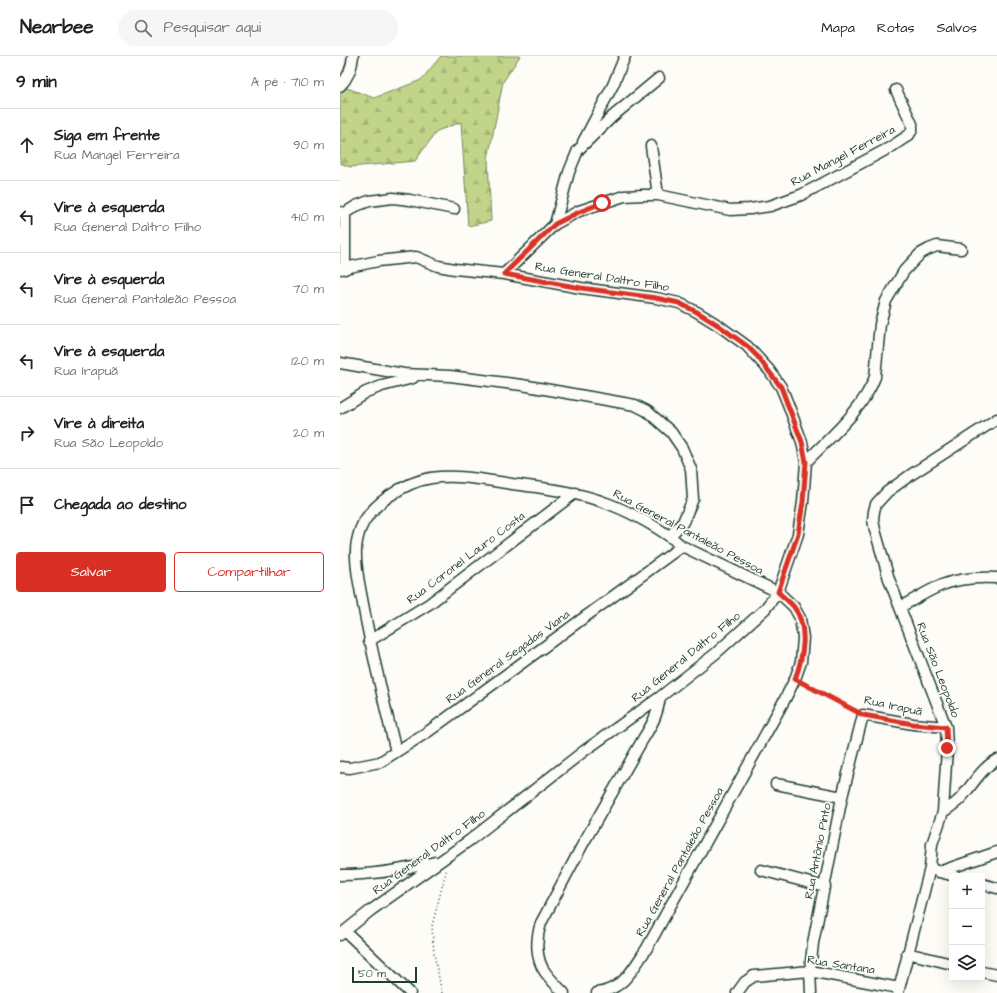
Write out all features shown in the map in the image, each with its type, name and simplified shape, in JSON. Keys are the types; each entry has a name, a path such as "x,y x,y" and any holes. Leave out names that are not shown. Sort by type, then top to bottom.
{"street":[{"path":"340,86 347,78 354,56"},
{"path":"555,224 569,172 578,150 613,85 625,56"},
{"path":"578,150 613,116 659,78"},
{"name":"Rua Mangel Ferreira","path":"504,274 555,224 579,212 624,196 658,195 730,210 770,206 801,195 909,135 912,130 912,124 896,90"},
{"path":"651,146 658,195"},
{"path":"343,269 342,212 369,201 393,198 454,209"},
{"path":"806,462 851,416 867,394 875,377 880,324 886,301 904,271 920,254 928,249 938,246 961,250"},
{"name":"Rua General Daltro Filho","path":"343,269 378,261 416,257 438,266 449,268 504,274 581,288 656,298 679,303 718,325 747,346 757,356 781,387 802,442 806,462 803,502 798,534 778,592 765,609 715,654 660,697 584,752 451,854 370,911 343,933"},
{"path":"340,363 404,374 450,376 522,385 634,404 647,410 671,432 682,448 691,469 693,499 683,522 670,536"},
{"path":"340,408 366,392 382,386 423,376"},
{"name":"Rua São Leopoldo","path":"899,991 907,953 934,870 932,844 943,812 947,748 946,727 888,579 873,520 876,504 886,492 997,419"},
{"name":"Rua General Pantaleão Pessoa","path":"396,752 369,641 357,571 356,550 360,531 365,520 377,505 395,492 413,483 430,478 454,477 490,480 575,493 610,504 670,536 682,546 778,592 794,607 800,618 803,638 801,662 795,679 785,699 647,948 628,977 618,986 606,992 597,993"},
{"name":"Rua Coronel Lauro Costa","path":"369,641 429,604 575,493"},
{"name":"Rua General Segadas Viana","path":"340,767 350,768 380,762 435,727 682,546"},
{"path":"900,607 942,585 962,580 985,577 997,578"},
{"path":"564,993 545,972 540,963 538,932 541,923 584,842 652,725 657,714 660,697"},
{"name":"Rua Irapuã","path":"863,715 913,724 946,727"},
{"name":"Rua Antônio Pinto","path":"811,993 810,971 813,943 842,797 863,715"},
{"path":"943,812 960,800 986,768 997,760"},
{"path":"776,784 842,797"},
{"path":"934,870 997,852"},
{"path":"340,875 363,875 404,869 441,861"},
{"path":"761,870 825,887"},
{"path":"934,870 949,874"},
{"path":"985,885 997,888"},
{"path":"343,933 410,993"},
{"path":"907,953 949,963"},
{"name":"Rua Santana","path":"737,993 745,982 754,976 810,971 899,991"},
{"path":"985,973 997,975"}],"path":[{"name":"Rua Irapuã","path":"795,679 863,715"},
{"path":"442,993 434,954 432,926 438,898 451,854"}],"green space":[{"path":"441,56 520,56 503,82 488,159 491,221 468,226 461,122 437,131 415,161 350,167 340,163 340,92 347,88 374,98 421,80"}],"route":[{"path":"602,203 555,224 504,274 581,288 636,294 679,303 718,325 747,346 757,356 781,387 802,442 806,462 803,502 798,534 778,592 794,607 800,618 803,638 801,662 795,679 863,715 913,724 946,727 947,748"}]}
